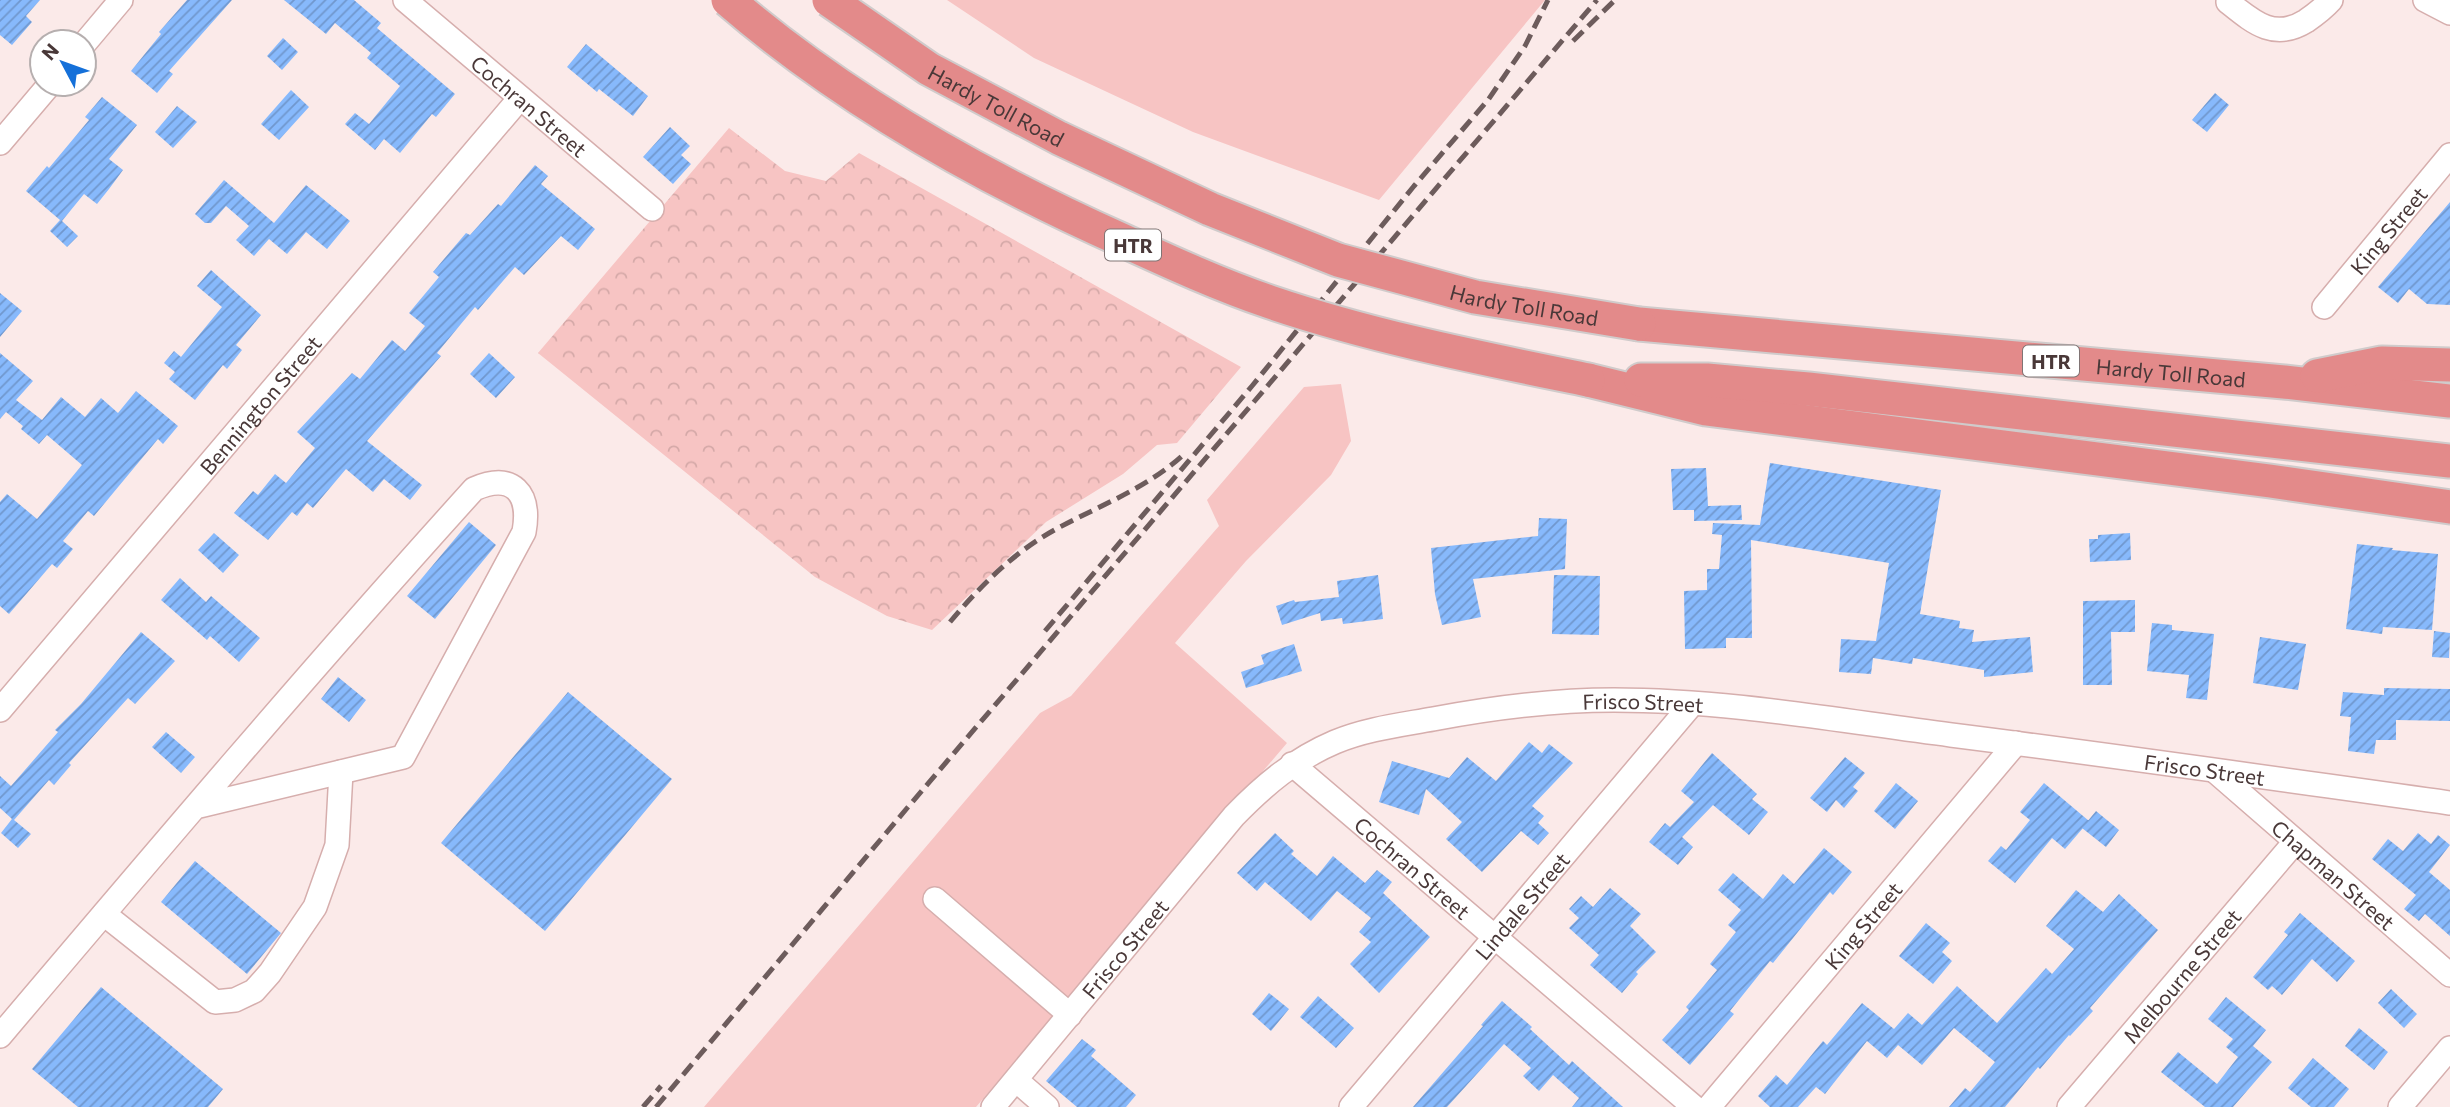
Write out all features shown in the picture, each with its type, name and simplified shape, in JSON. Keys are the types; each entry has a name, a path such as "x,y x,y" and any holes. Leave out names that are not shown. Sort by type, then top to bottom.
{"highway":[{"name":"HTR","path":"728,0 825,75 892,120 1040,203 1189,271 1268,302 1364,331 1463,355 1588,380"},
{"name":"Hardy Toll Road","path":"829,0 929,69 1059,138 1210,209 1325,255 1475,297 1639,324 2284,382"},
{"path":"2284,382 2382,363 2450,365"},
{"path":"1588,380 1707,380 1808,388 2450,461"},
{"path":"1588,380 1706,409 2270,481 2450,507"},
{"path":"2284,382 2450,401"}],"street":[{"path":"97,28 121,0"},
{"name":"Cochran Street","path":"405,0 652,209"},
{"path":"2228,2 2266,28 2279,30 2297,26 2323,10 2331,0"},
{"path":"2425,0 2450,13"},
{"path":"0,143 38,98"},
{"name":"Bennington Street","path":"0,710 520,98"},
{"name":"King Street","path":"2324,307 2450,155"},
{"path":"0,1036 195,807 357,619 474,489 492,481 510,484 523,498 527,513 524,532 403,757 195,807"},
{"name":"Frisco Street","path":"993,1107 1234,816 1262,787 1292,764 1335,742 1374,730 1455,715 1532,705 1613,700 1692,704 2016,743 2450,803"},
{"name":"Lindale Street","path":"1351,1107 1692,704"},
{"name":"King Street","path":"1709,1107 2016,743"},
{"name":"Cochran Street","path":"1292,764 1694,1107"},
{"path":"104,914 215,1002 235,1000 254,991 270,973 314,907 337,845 341,772"},
{"name":"Chapman Street","path":"2216,772 2450,975"},
{"name":"Melbourne Street","path":"2069,1107 2295,842"},
{"path":"935,899 1070,1015"},
{"path":"2400,1107 2450,1048"},
{"path":"1016,1080 1047,1107"}],"green space":[{"path":"947,0 1545,0 1379,200 1193,132 1034,58"},
{"path":"729,128 785,171 826,181 859,153 1241,367 1177,443 1157,445 1123,474 1046,522 932,630 887,616 815,577 538,353"},
{"path":"1341,384 1351,441 1331,475 1246,561 1175,643 1287,743 976,1107 704,1107 1040,713 1071,696 1219,526 1207,500 1304,387"}],"building":[{"path":"0,0 40,0 26,16 32,22 12,45 0,35"},
{"path":"187,0 232,0 169,71 173,74 157,93 131,71 161,34 159,32"},
{"path":"284,0 354,0 381,23 377,28 455,94 436,117 432,114 400,153 384,139 375,150 345,124 355,113 369,124 400,86 367,58 371,53 335,23 326,34"},
{"path":"283,38 298,52 282,70 267,56"},
{"path":"586,44 648,96 633,116 599,89 597,92 567,67"},
{"path":"291,90 309,107 279,140 261,124"},
{"path":"2215,93 2229,105 2207,132 2192,120"},
{"path":"102,97 137,125 109,159 123,170 109,189 97,204 84,194 62,221 78,236 67,247 50,231 60,220 26,191 89,120 85,117"},
{"path":"177,106 197,122 173,148 155,132"},
{"path":"670,127 690,146 681,155 691,164 673,184 643,157"},
{"path":"535,165 548,176 541,184 595,229 578,250 561,236 524,275 515,267 478,310 475,307 437,353 441,356 367,441 422,485 410,500 384,479 373,492 346,469 313,508 307,503 297,516 292,512 268,540 234,513 253,491 258,495 275,474 286,483 315,448 297,432 352,373 360,379 392,340 405,351 425,326 409,313 439,277 433,272 466,233 470,235 498,204 501,206"},
{"path":"224,180 274,223 306,185 350,221 327,249 306,232 287,254 269,239 254,256 236,240 249,226 226,206 211,223 205,223 195,214"},
{"path":"2450,202 2450,305 2427,304 2409,289 2398,303 2378,287"},
{"path":"211,270 261,315 236,345 242,350 227,369 223,365 195,400 169,379 175,372 164,363 174,351 181,357 222,307 197,286"},
{"path":"0,293 22,311 0,337"},
{"path":"0,353 33,381 16,400 42,420 61,397 85,417 101,398 118,413 136,391 178,426 163,444 158,439 94,516 88,511 63,541 73,549 57,568 52,564 9,614 0,606 0,502 7,494 37,519 82,465 47,435 39,444 6,412 0,419"},
{"path":"489,353 515,377 496,398 470,374"},
{"path":"1770,463 1941,490 1920,614 1960,621 1959,628 1974,630 1972,642 2030,637 2033,672 1984,677 1984,670 1913,658 1912,664 1873,658 1871,674 1839,672 1841,639 1876,641 1889,563 1751,540 1752,638 1726,638 1726,648 1685,649 1684,591 1707,590 1707,569 1719,569 1722,535 1712,534 1713,523 1760,525"},
{"path":"1706,468 1708,506 1741,505 1742,520 1694,521 1694,510 1673,510 1671,469"},
{"path":"1539,518 1567,519 1565,569 1473,579 1481,617 1442,625 1435,594 1431,548 1538,536"},
{"path":"469,522 496,545 435,619 407,596"},
{"path":"214,533 239,555 223,573 198,550"},
{"path":"2130,533 2131,560 2090,562 2089,539 2098,539 2098,535"},
{"path":"2357,544 2438,554 2432,630 2383,627 2382,634 2346,629"},
{"path":"1378,575 1383,619 1343,624 1342,618 1321,621 1320,613 1282,625 1276,606 1294,600 1339,597 1337,581"},
{"path":"1554,575 1600,576 1599,635 1552,634"},
{"path":"180,578 206,602 211,596 260,638 239,662 210,636 207,640 161,600"},
{"path":"2135,600 2135,632 2111,632 2112,685 2083,685 2083,601"},
{"path":"2152,623 2172,625 2172,630 2214,634 2207,700 2186,698 2189,675 2147,671"},
{"path":"2434,631 2450,633 2449,658 2432,657"},
{"path":"141,632 175,661 135,704 128,698 69,763 71,765 54,785 49,780 14,820 31,834 18,848 1,833 12,819 0,808 0,776 11,786 58,732 55,730 81,704"},
{"path":"2260,637 2306,644 2298,690 2253,683"},
{"path":"1294,644 1302,671 1246,688 1241,672 1264,664 1261,655"},
{"path":"338,677 366,700 349,722 321,699"},
{"path":"2384,688 2450,689 2450,721 2396,720 2396,740 2376,740 2374,754 2348,751 2351,717 2340,716 2343,692 2384,695"},
{"path":"568,692 672,779 545,931 441,843"},
{"path":"166,732 195,757 181,773 152,747"},
{"path":"1529,742 1542,753 1549,744 1573,763 1532,806 1544,816 1538,823 1549,833 1538,845 1521,831 1482,872 1446,839 1462,822 1426,789 1419,815 1379,802 1392,761 1449,778 1467,757 1496,781"},
{"path":"1712,753 1757,794 1752,799 1768,812 1749,835 1713,805 1682,837 1693,847 1678,865 1649,842 1665,823 1670,827 1694,802 1681,791"},
{"path":"1845,757 1865,773 1853,787 1858,791 1844,808 1836,800 1827,812 1810,798"},
{"path":"1896,783 1918,801 1895,829 1874,811"},
{"path":"2044,783 2089,821 2065,849 2052,838 2015,883 1988,861 2001,846 2006,850 2030,820 2020,812"},
{"path":"2096,811 2119,830 2106,847 2082,828"},
{"path":"1275,833 1294,851 1291,854 1317,876 1333,856 1365,883 1377,870 1392,882 1383,893 1430,937 1379,993 1350,964 1371,942 1359,932 1371,918 1337,891 1311,921 1265,882 1257,891 1237,873"},
{"path":"2418,833 2431,844 2438,835 2450,845 2429,872 2450,890 2450,936 2425,914 2419,921 2404,909 2416,895 2372,859 2388,839 2403,851"},
{"path":"1824,848 1852,872 1833,895 1830,892 1773,963 1770,961 1730,1011 1734,1014 1690,1065 1662,1040 1689,1010 1686,1007 1717,970 1710,964 1736,932 1728,925 1741,910 1718,890 1733,873 1763,899 1783,874 1794,884"},
{"path":"195,861 281,933 247,974 161,902"},
{"path":"1610,888 1641,914 1630,926 1656,952 1636,972 1638,974 1622,993 1590,965 1599,955 1569,928 1579,918 1569,909 1581,896 1593,907"},
{"path":"2076,890 2103,912 2119,894 2158,930 2090,1008 2093,1011 2040,1069 2038,1067 2005,1107 1949,1107 1965,1088 1970,1092 1995,1062 1954,1028 1922,1065 1898,1045 1887,1058 1867,1041 1825,1094 1816,1087 1798,1107 1770,1107 1758,1096 1776,1075 1787,1085 1823,1041 1827,1045 1862,1003 1894,1029 1908,1013 1922,1025 1957,986 1997,1023 2046,968 2052,974 2074,949 2046,926"},
{"path":"2300,913 2355,961 2337,982 2312,959 2282,995 2272,986 2268,990 2253,977 2288,935 2284,932"},
{"path":"1926,923 1950,943 1942,952 1952,961 1933,984 1899,956"},
{"path":"101,987 223,1089 208,1107 78,1107 32,1069"},
{"path":"2391,989 2417,1014 2404,1028 2378,1003"},
{"path":"1269,993 1289,1009 1271,1031 1252,1014"},
{"path":"1318,996 1354,1028 1336,1048 1300,1017"},
{"path":"2226,997 2266,1030 2253,1046 2272,1062 2233,1107 2205,1107 2161,1072 2178,1052 2217,1084 2238,1057 2226,1047 2233,1039 2208,1019"},
{"path":"1502,1001 1569,1065 1572,1061 1623,1107 1572,1107 1579,1098 1553,1075 1539,1091 1523,1076 1531,1068 1504,1044 1447,1107 1413,1107"},
{"path":"2359,1028 2388,1052 2374,1070 2345,1046"},
{"path":"1082,1039 1096,1050 1091,1056 1136,1095 1126,1107 1077,1107 1046,1081"},
{"path":"2313,1058 2349,1089 2334,1107 2311,1107 2288,1088"}],"railway":[{"path":"1045,631 1488,100 1525,46 1548,0"},
{"path":"656,1107 908,807 1597,0"},
{"path":"1573,41 1615,0"},
{"path":"950,622 986,582 1027,547 1058,528 1139,487 1183,455"},
{"path":"643,1107 661,1086"}]}
